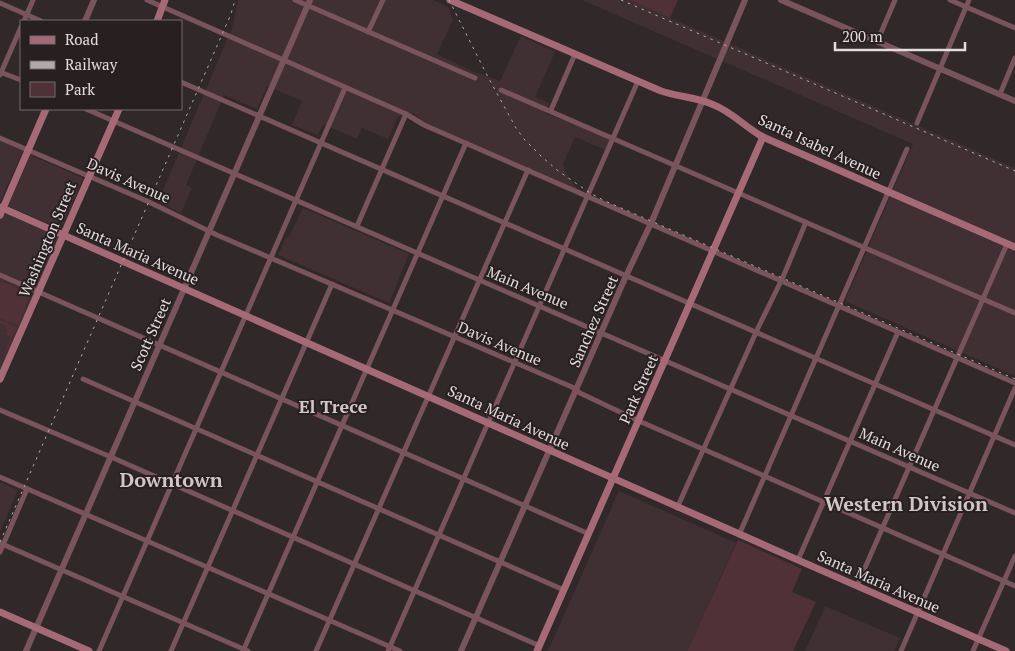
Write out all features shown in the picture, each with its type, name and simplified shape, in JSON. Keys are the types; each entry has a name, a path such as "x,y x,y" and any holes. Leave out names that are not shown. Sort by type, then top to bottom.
{"main road":[{"name":"Santa Isabel Avenue","path":"450,0 672,95 703,101 719,107 763,137 1015,247"},
{"path":"157,20 165,2"},
{"path":"1,210 46,110"},
{"name":"Washington Street","path":"0,379 118,110"},
{"name":"Park Street","path":"538,648 763,137"},
{"name":"Santa Maria Avenue","path":"1,210 63,235 367,368 613,480 1006,651"},
{"path":"0,612 90,651"}],"street":[{"path":"24,20 33,0"},
{"path":"85,20 94,0"},
{"path":"147,0 165,2 284,61 408,115 424,125 1015,383"},
{"path":"295,0 309,3 368,32 475,78"},
{"path":"368,32 383,0"},
{"name":"Sanchez Street","path":"460,651 651,223 745,0"},
{"path":"781,0 1015,101"},
{"path":"877,42 895,0"},
{"path":"950,0 1015,28"},
{"path":"917,123 969,0"},
{"path":"0,3 38,20"},
{"name":"Scott Street","path":"26,651 309,3"},
{"path":"20,29 0,73 20,80"},
{"path":"551,110 575,54"},
{"path":"1000,94 1015,58"},
{"path":"389,649 566,249 638,81"},
{"path":"182,82 1015,445"},
{"path":"99,651 345,88"},
{"path":"501,90 551,110 1015,313"},
{"name":"Main Avenue","path":"88,110 1015,513"},
{"path":"357,226 408,115"},
{"name":"Davis Avenue","path":"0,138 209,231 515,363 704,450 1015,586"},
{"path":"2,544 245,650 466,143"},
{"path":"740,535 907,149"},
{"path":"316,651 528,170"},
{"path":"678,508 806,222"},
{"path":"857,586 1007,244"},
{"path":"0,275 589,534"},
{"path":"171,651 332,284"},
{"path":"798,560 898,332"},
{"path":"83,379 564,590"},
{"path":"901,651 1015,388"},
{"path":"0,410 475,617 538,648"},
{"path":"0,477 330,620 389,649 400,651"},
{"path":"0,552 27,489"},
{"path":"973,651 1015,556"}],"shaded area":[{"path":"238,0 433,0 448,7 453,20 437,54 472,71 500,81 521,36 555,52 535,97 549,103 545,113 605,136 610,140 606,150 575,137 563,164 565,172 578,190 425,124 413,113 398,117 388,139 362,128 357,139 323,124 318,135 292,125 302,101 267,86 257,109 224,95 186,185 192,188 181,213 158,202 232,28"},
{"path":"582,0 629,0 1015,168 1015,376 845,301 913,144"},
{"path":"0,141 23,151 0,202"},
{"path":"30,155 83,178 61,229 8,206"},
{"path":"0,207 63,235 0,379"},
{"path":"303,208 409,254 389,303 278,255"},
{"path":"0,482 18,490 0,532"},
{"path":"619,491 736,543 687,651 548,651"},
{"path":"825,607 900,638 894,651 805,651"}],"green space":[{"path":"629,0 678,0 670,18"},
{"path":"0,281 30,294 18,326 0,318"},
{"path":"0,320 17,327 5,355 3,355 11,337 5,334 6,326 0,323"},
{"path":"738,540 802,569 792,592 816,602 793,651 687,651"}],"railway":[{"path":"0,542 231,14 235,0"},
{"path":"449,0 488,77 524,139 557,170 590,193 1015,379"},
{"path":"621,0 1015,171"}],"district":[{"name":"El Trece","path":"333,406"},
{"name":"Downtown","path":"171,479"},
{"name":"Western Division","path":"906,503"}]}
